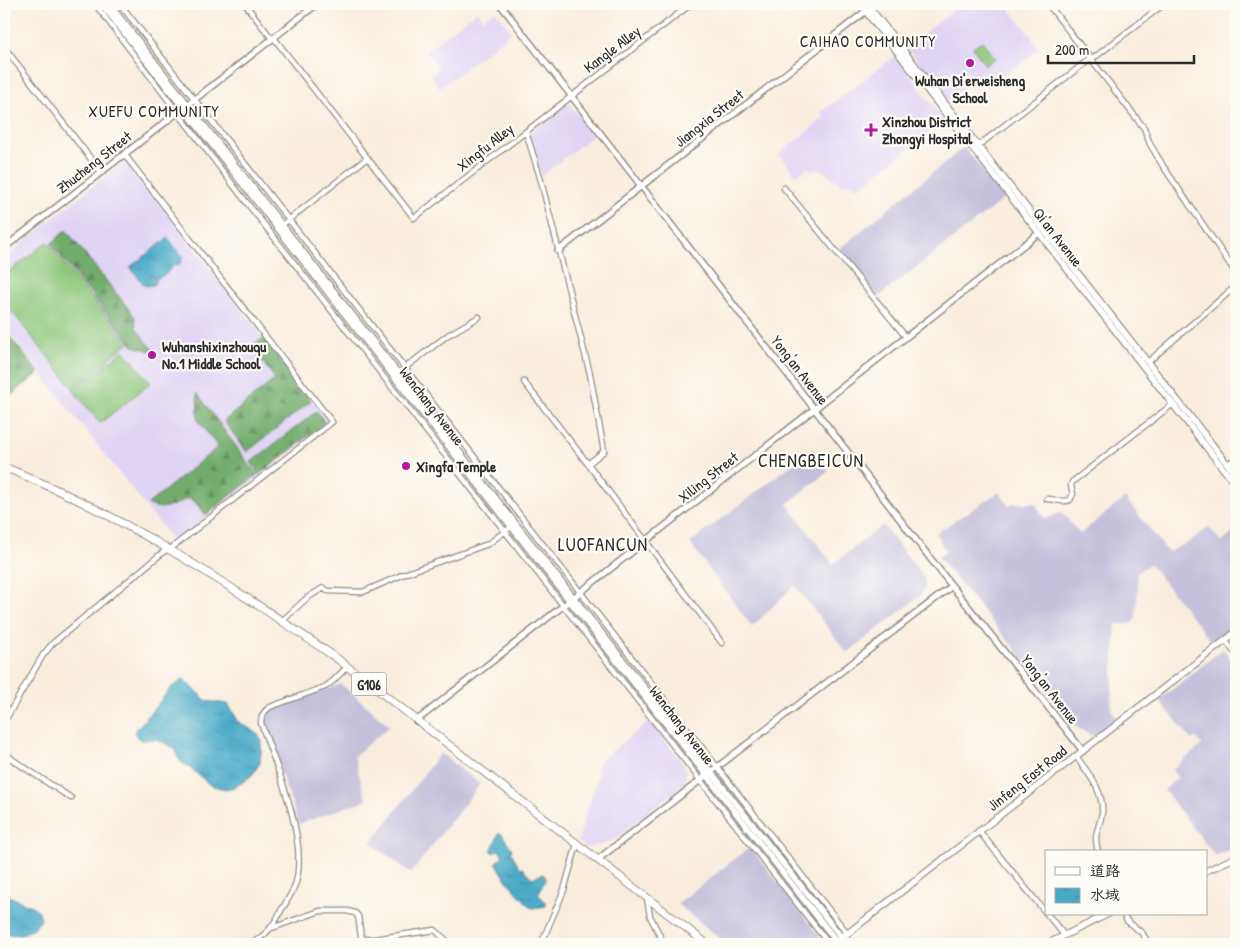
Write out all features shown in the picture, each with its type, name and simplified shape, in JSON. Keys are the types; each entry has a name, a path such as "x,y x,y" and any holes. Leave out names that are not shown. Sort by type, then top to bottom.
{"highway":[{"name":"G106","path":"4,467 80,502 168,549 282,621 347,667 707,944"}],"main road":[{"name":"Wenchang Avenue","path":"102,4 511,527 571,600"},
{"name":"Wenchang Avenue","path":"109,4 183,108 282,225 398,373 706,776 837,941"},
{"name":"Qi'an Avenue","path":"860,4 870,7 1236,475"},
{"name":"Qi'an Avenue","path":"870,7 1039,233 1236,485"},
{"name":"Jinfeng East Road","path":"837,941 1236,632"},
{"path":"1208,870 1236,857"},
{"path":"1047,944 1104,916"}],"street":[{"path":"95,4 183,108 563,606 706,776 829,944"},
{"path":"120,4 847,934"},
{"path":"246,4 367,158 282,225"},
{"name":"Zhucheng Street","path":"4,248 317,4"},
{"name":"Yong'an Avenue","path":"500,4 952,586 1083,751"},
{"name":"Kangle Alley","path":"571,96 691,4"},
{"path":"1048,4 1144,128 1150,144 1163,166 1236,273"},
{"path":"978,146 1164,4"},
{"name":"Jiangxia Street","path":"558,251 870,7"},
{"path":"4,47 101,172"},
{"name":"Xingfu Alley","path":"367,158 414,218 571,96"},
{"path":"526,132 540,176 590,374 604,451 588,464"},
{"path":"4,722 43,655 53,643 168,549 332,422 124,154"},
{"path":"784,188 906,337"},
{"name":"Xiling Street","path":"416,721 1039,233"},
{"path":"1148,362 1236,286"},
{"path":"398,373 448,334 479,317"},
{"path":"524,382 722,643"},
{"path":"1047,499 1063,502 1070,500 1073,494 1072,482 1173,404"},
{"path":"1228,464 1236,458"},
{"path":"282,621 307,598 323,588 363,592 404,574 488,544 511,527"},
{"path":"597,860 952,586"},
{"path":"1225,640 1236,654"},
{"path":"249,944 262,938 272,928 295,884 298,874 298,851 294,824 261,718 265,710 270,707 328,684 347,667"},
{"path":"4,751 13,760 71,798"},
{"path":"1076,756 1094,782 1101,797 1101,816 1095,839 1098,850"},
{"path":"980,831 1045,912"},
{"path":"541,944 564,890 577,844"},
{"path":"647,898 650,916 664,944"},
{"path":"272,928 320,911 347,911 358,916 363,939 435,930 450,944"},
{"path":"1049,916 1064,935"},
{"path":"1124,916 1127,921 1142,933 1149,944"}],"shaded area":[{"name":"Wuhan Di'erweisheng School","path":"961,4 1006,4 1039,49 989,88 980,76 948,100 906,47"},
{"path":"495,10 512,32 440,88 430,76 439,68 426,51 477,11 483,19"},
{"name":"Xinzhou District Zhongyi Hospital","path":"895,56 945,121 859,187 846,182 844,186 821,169 811,170 808,167 796,176 779,154 825,117 821,112"},
{"path":"568,102 594,135 541,176 528,134"},
{"path":"964,147 1005,198 877,298 839,249"},
{"name":"Wuhanshixinzhouqu No.1 Middle School","path":"125,160 330,422 174,542 4,327 4,258"},
{"path":"812,449 829,471 787,504 833,564 883,525 925,579 925,587 919,597 847,653 795,585 752,627 690,543"},
{"path":"999,492 1009,506 1014,503 1035,503 1045,519 1062,512 1080,534 1125,498 1168,552 1187,543 1209,527 1221,542 1236,531 1236,627 1214,645 1150,564 1136,573 1138,586 1136,618 1131,624 1116,624 1111,709 1117,718 1094,737 1073,725 1015,649 938,557 946,552 936,533"},
{"path":"1223,649 1236,665 1236,847 1215,856 1164,790 1178,778 1172,770 1202,745 1196,737 1192,740 1159,700"},
{"path":"341,684 390,726 354,756 366,800 299,824 262,720 267,711"},
{"path":"650,721 686,768 686,778 683,785 618,837 607,843 586,848 578,841 598,776 598,762"},
{"path":"440,753 480,784 411,873 371,843"},
{"path":"750,847 819,935 819,944 727,944 677,904"}],"green space":[{"path":"982,41 995,58 985,65 973,47"},
{"path":"66,230 135,317 136,328 155,352 133,346 51,244"},
{"path":"47,242 128,343 73,388 4,302 4,276"},
{"path":"4,330 39,373 4,401"},
{"path":"264,338 311,401 247,452 224,421 275,379 251,346"},
{"path":"124,350 151,383 100,423 73,390"},
{"path":"197,393 257,475 206,515 194,501 188,498 173,506 164,508 148,504 218,447 198,420"},
{"path":"317,411 325,423 259,475 251,462"}],"water":[{"path":"168,238 183,257 180,264 172,266 166,274 157,278 154,285 145,286 130,267"},
{"path":"183,680 207,701 228,704 239,722 257,733 262,741 260,763 253,774 235,787 224,789 210,785 182,763 177,757 174,748 156,739 141,740 137,737 135,731 172,687"},
{"path":"499,833 502,834 512,849 511,852 520,868 523,868 532,878 543,874 545,876 546,879 538,894 546,902 546,906 530,907 507,881 496,862 503,856 499,850 493,853 491,851"},
{"path":"4,894 39,911 41,919 34,928 25,933 14,935 4,932"}],"place":[{"name":"Wuhan Di'erweisheng School","path":"970,63"},
{"name":"Xinzhou District Zhongyi Hospital","path":"871,130"},
{"name":"Wuhanshixinzhouqu No.1 Middle School","path":"152,355"},
{"name":"Xingfa Temple","path":"406,466"}],"district":[{"name":"CAIHAO COMMUNITY","path":"868,41"},
{"name":"XUEFU COMMUNITY","path":"154,111"},
{"name":"CHENGBEICUN","path":"811,460"},
{"name":"LUOFANCUN","path":"603,544"}]}
